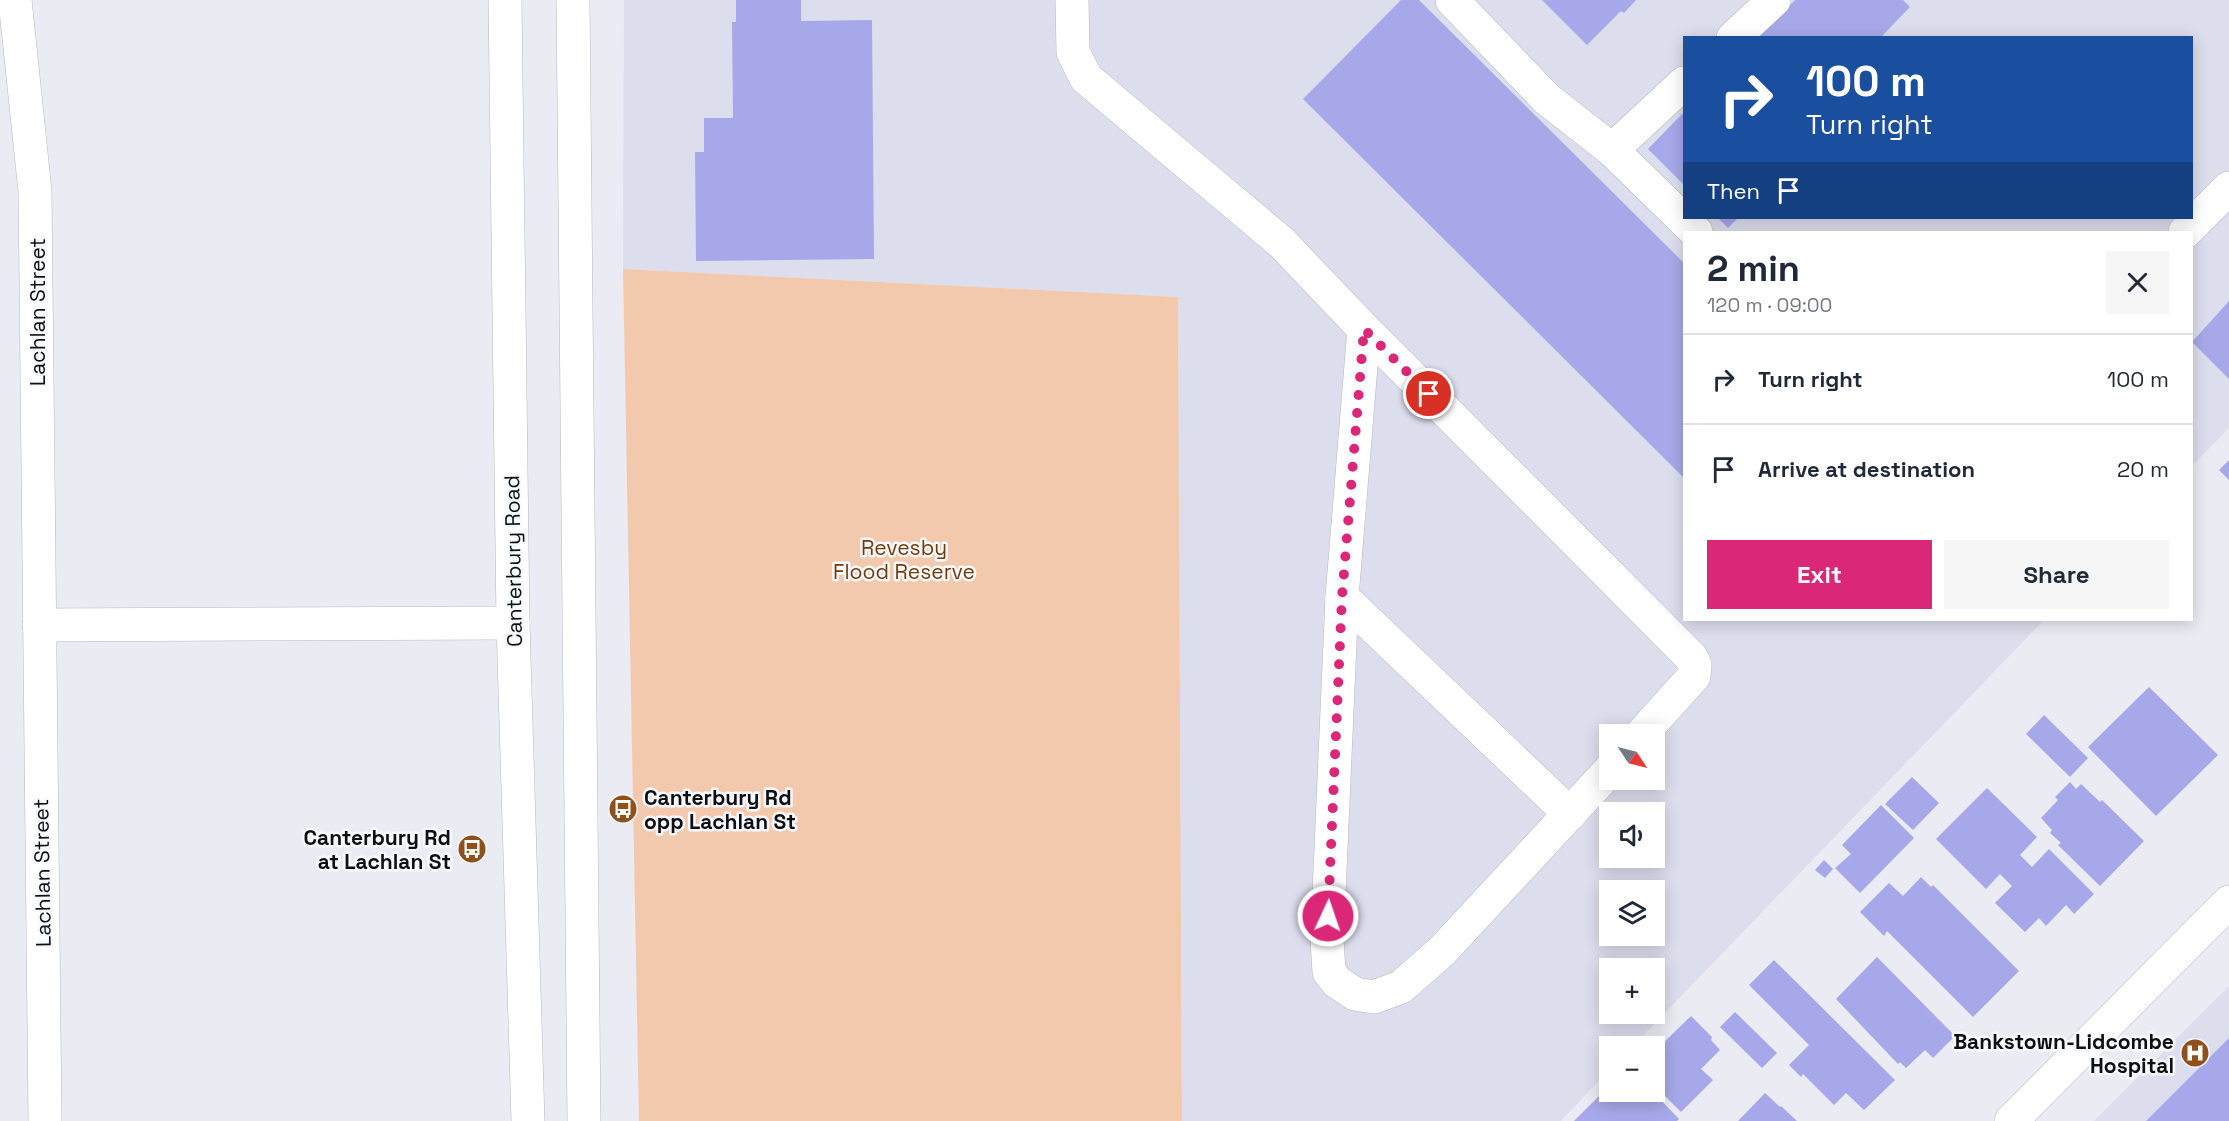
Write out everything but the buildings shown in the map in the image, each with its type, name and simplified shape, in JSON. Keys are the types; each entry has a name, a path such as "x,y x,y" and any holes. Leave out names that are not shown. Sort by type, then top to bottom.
{"main road":[{"name":"Lachlan Street","path":"15,0 35,191 45,1121"},
{"name":"Canterbury Road","path":"505,0 513,623 528,1121"},
{"path":"573,0 584,1121"},
{"path":"1072,0 1073,52 1086,78 1281,242 1364,329 1691,657 1695,665 1694,676 1651,724"},
{"path":"1452,0 1547,99 1612,150 1695,231"},
{"path":"1735,36 1774,0"},
{"path":"1612,150 1683,84"},
{"path":"2186,231 2229,188"},
{"path":"1364,329 1342,597 1327,939 1329,972 1336,982 1355,994 1374,998 1401,987 1442,951 1599,782"},
{"path":"1342,597 1570,814"},
{"path":"39,625 513,623"},
{"path":"2011,1121 2229,902"}],"shaded area":[{"path":"624,0 2229,0 2229,428 2193,465 2193,231 1683,231 1683,621 2043,621 1665,1013 1665,958 1599,958 1599,1024 1654,1024 1643,1036 1599,1036 1599,1081 1561,1121 1182,1121 1178,297 623,269"},
{"name":"Bankstown-Lidcombe Hospital","path":"2229,986 2229,1121 2094,1121"}],"green space":[{"name":"Revesby Flood Reserve","path":"623,269 1178,297 1182,1121 639,1121"}],"place":[{"name":"Canterbury Rd opp Lachlan St","path":"623,809"},
{"name":"Canterbury Rd at Lachlan St","path":"472,849"},
{"name":"Bankstown-Lidcombe Hospital","path":"2195,1053"}],"route":[{"path":"1328,916 1342,597 1364,329 1429,394"}]}
